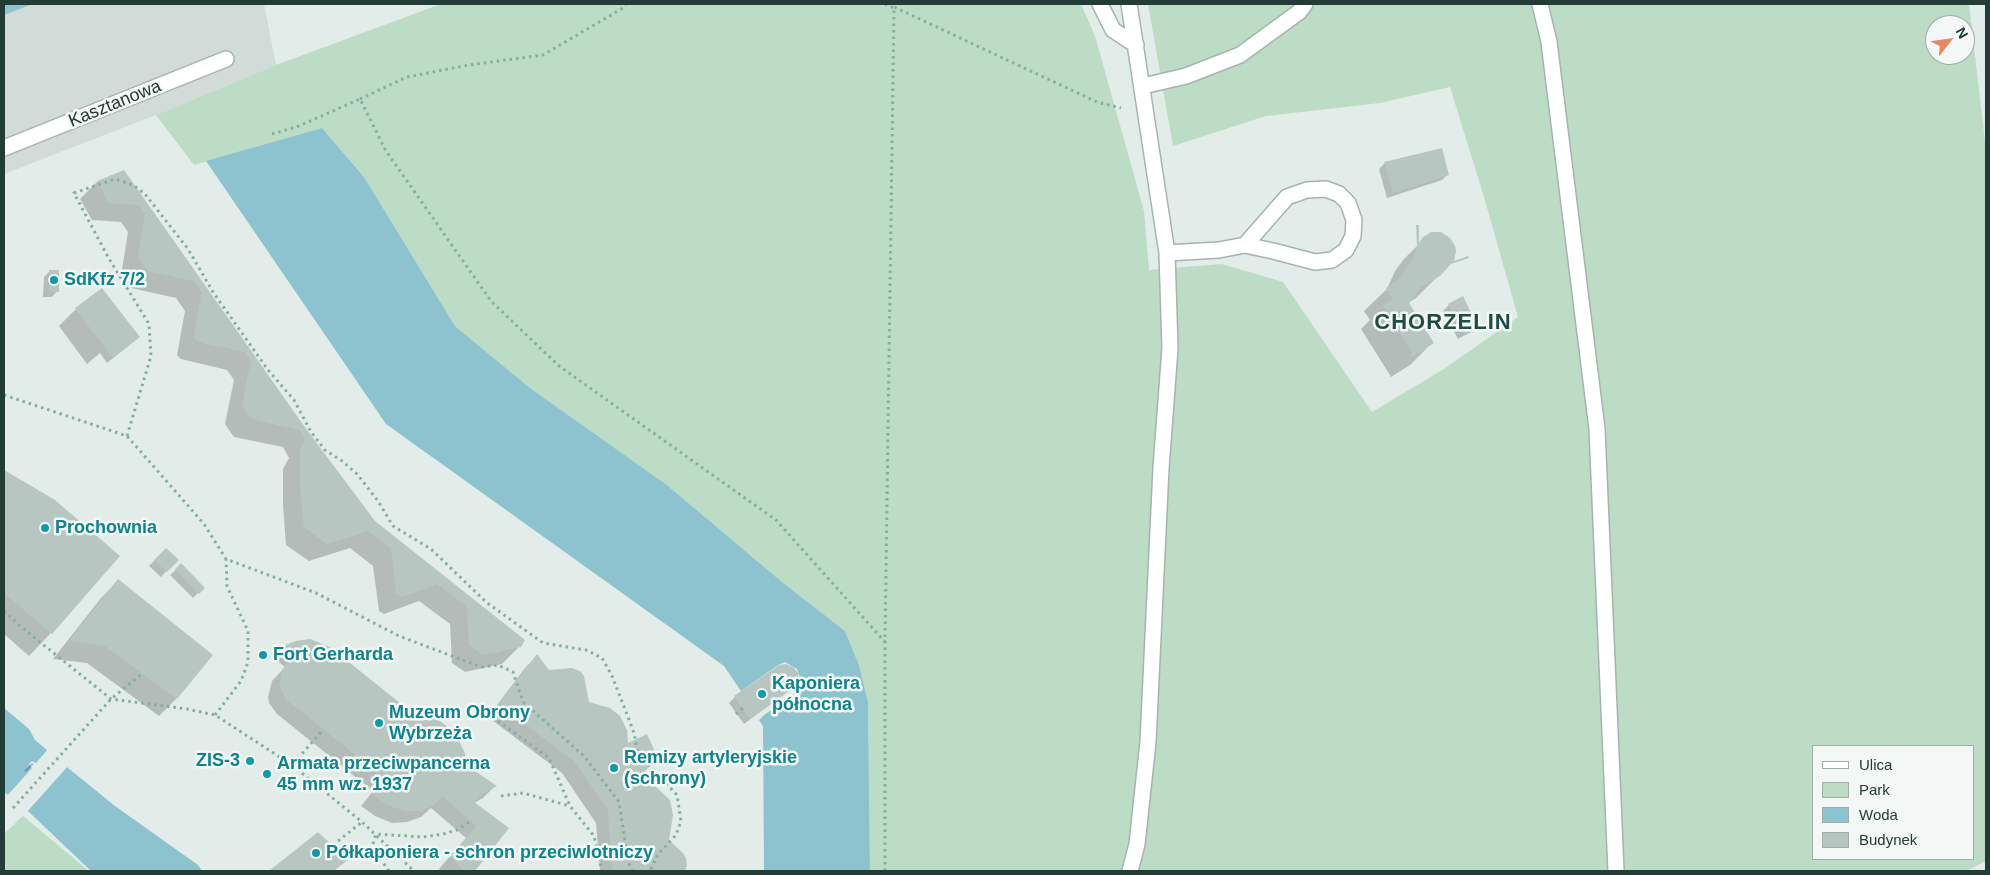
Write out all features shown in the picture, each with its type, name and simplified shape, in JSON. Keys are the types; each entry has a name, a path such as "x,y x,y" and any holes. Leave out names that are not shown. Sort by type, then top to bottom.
{"lane":[{"path":"1100,4 1113,30 1136,45"},
{"path":"1129,4 1167,253 1170,348 1161,468 1148,742 1137,844 1130,871"},
{"path":"1143,86 1186,76 1240,55 1298,12 1305,4"},
{"path":"1540,4 1549,42 1597,429 1616,871"},
{"name":"Kasztanowa","path":"4,148 226,59"},
{"path":"1167,253 1219,250 1245,246 1274,251 1315,262 1332,260 1346,250 1353,236 1354,220 1348,203 1339,194 1326,189 1307,190 1287,197 1245,246"}],"path":[{"path":"272,134 299,126 360,100 407,77 470,64 543,55 623,8 626,4"},
{"path":"885,4 894,6 1097,102 1146,114"},
{"path":"885,871 885,642 894,6"},
{"path":"360,100 386,151 491,301 559,366 776,520 885,642"},
{"path":"127,436 151,356 149,324 108,257 74,193 115,179 133,185 145,194 188,249 214,292 268,370 294,400 311,432 325,450 342,460 357,474 378,501 393,526 431,549 486,602 543,643 586,650 602,658 626,709 638,753 677,795 681,821 676,835 658,854 651,869 652,871"},
{"path":"4,395 127,436 204,524 226,559 227,586 248,631 248,662 241,681 215,715"},
{"path":"226,559 316,593 399,636 481,667 498,665 513,672 524,702 584,756 619,802 628,861 632,871"},
{"path":"4,611 111,699 187,709 215,715 292,765 376,834 414,871"},
{"path":"13,808 111,699 143,673"},
{"path":"736,714 743,708"},
{"path":"498,721 550,758 570,806 594,836 602,871"},
{"path":"292,765 323,730"},
{"path":"501,796 523,793 570,806"},
{"path":"332,845 362,822"},
{"path":"376,834 423,836 443,834 457,830 469,822"},
{"path":"376,834 372,846 389,871"}],"shaded area":[{"path":"33,4 264,4 276,65 156,115 4,174 4,15"}],"green space":[{"path":"441,4 1081,4 1095,36 1144,211 1149,270 1222,264 1283,282 1372,412 1444,369 1518,317 1450,87 1380,103 1266,116 1173,146 1148,4 1969,4 1970,15 1925,15 1925,65 1975,65 1975,56 1986,150 1986,861 1966,871 870,871 868,702 859,665 845,631 782,582 667,485 530,388 455,326 364,177 322,128 194,165 156,115 276,65"},
{"path":"23,816 89,871 4,871 4,834"}],"water":[{"path":"4,4 33,4 4,15"},
{"path":"322,128 364,177 455,326 530,388 667,485 782,582 845,631 859,665 868,702 870,871 764,871 763,726 759,720 793,695 800,687 797,669 785,662 741,691 724,666 386,424 206,161"},
{"path":"4,708 29,729 35,740 73,772 115,806 198,865 202,871 91,871 30,813 4,792"}],"pier":[{"path":"49,748 69,765 26,813 6,797 32,768 29,764 32,761 36,763"}],"building":[{"path":"1442,148 1449,175 1393,193 1384,162"},
{"path":"124,170 304,426 375,521 525,640 521,647 483,655 469,645 467,606 437,584 402,597 396,593 391,548 368,531 327,544 304,527 300,486 300,451 305,440 300,430 252,419 242,406 251,361 245,352 198,342 194,337 202,293 194,281 148,271 138,258 145,214 139,205 109,203 97,181"},
{"path":"1416,225 1419,225 1419,243 1422,238 1431,232 1441,232 1450,238 1455,246 1454,261 1468,256 1469,258 1451,264 1440,276 1421,287 1409,303 1434,343 1411,357 1413,354 1384,307 1378,309 1393,299 1386,288 1399,279 1411,262 1417,247"},
{"path":"49,270 59,270 59,292 49,291"},
{"path":"102,288 140,337 113,358 75,308"},
{"path":"1463,296 1478,327 1464,334 1448,304"},
{"name":"Prochownia","path":"4,470 55,500 120,556 52,634 4,593"},
{"path":"166,548 179,560 167,572 154,560"},
{"path":"181,563 205,588 199,594 175,569"},
{"path":"118,579 213,655 177,699 105,646 69,641"},
{"name":"Muzeum Obrony Wybrzeża","path":"310,639 330,647 420,719 427,711 449,728 465,753 466,765 497,786 482,794 474,802 509,828 475,871 464,871 450,856 477,826 443,797 432,806 420,811 405,811 387,805 372,793 384,778 286,699 280,686 281,675 284,667 290,660 298,656 285,645"},
{"name":"Remizy artyleryjskie (schrony)","path":"537,654 549,670 572,668 580,671 584,676 589,702 610,708 620,716 627,730 628,743 647,734 658,758 642,774 670,800 673,815 669,840 686,858 687,865 685,871 612,871 608,810 574,761 499,704"},
{"name":"Kaponiera północna","path":"786,664 793,667 798,673 798,681 795,687 750,719 734,696 779,665"},
{"name":"Półkaponiera - schron przeciwlotniczy","path":"318,832 348,860 333,871 269,871"}],"place":[{"name":"SdKfz 7/2","path":"54,280"},
{"name":"Prochownia","path":"45,528"},
{"name":"Fort Gerharda","path":"263,655"},
{"name":"Kaponiera północna","path":"762,694"},
{"name":"Muzeum Obrony Wybrzeża","path":"379,723"},
{"name":"ZIS-3","path":"250,761"},
{"name":"Remizy artyleryjskie (schrony)","path":"614,768"},
{"name":"Armata przeciwpancerna 45 mm wz. 1937","path":"267,774"},
{"name":"Półkaponiera - schron przeciwlotniczy","path":"316,853"}],"district":[{"name":"CHORZELIN","path":"1443,323"}]}
